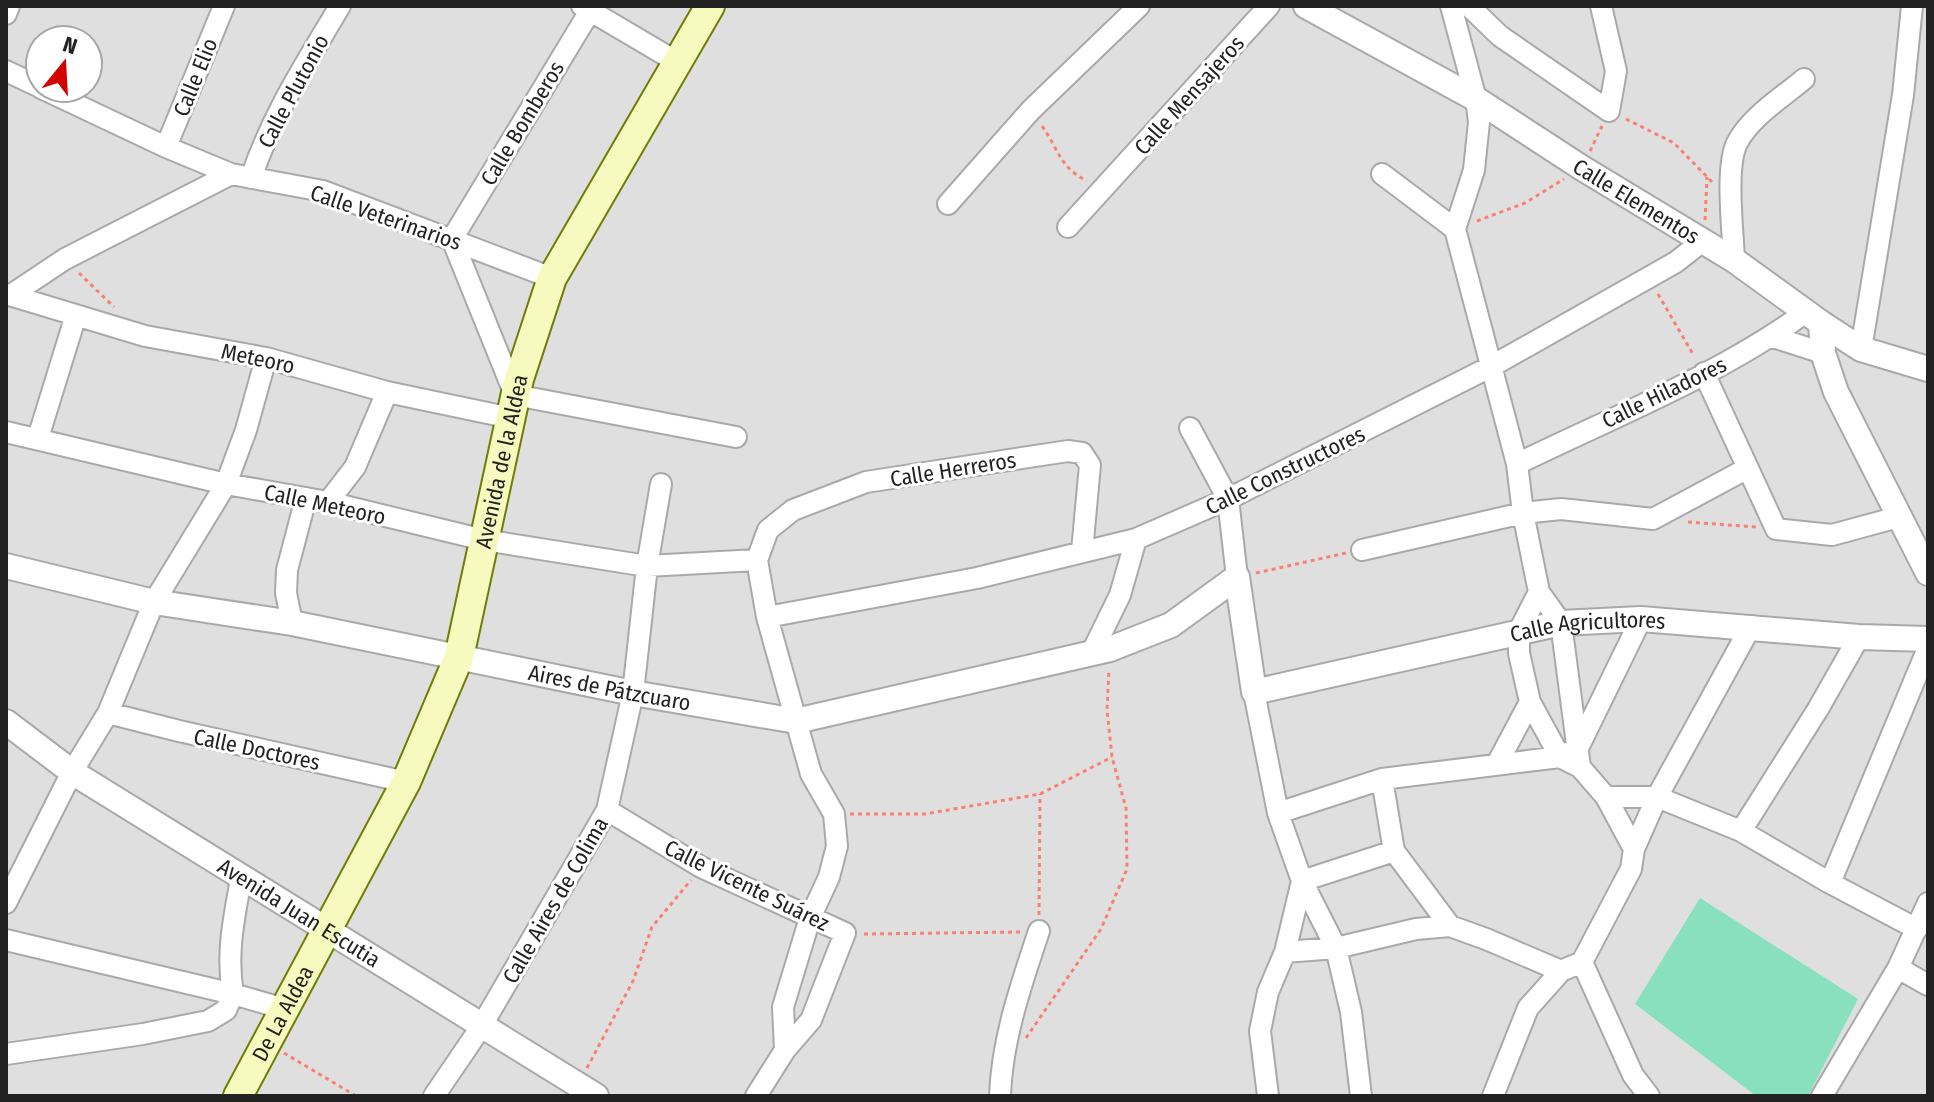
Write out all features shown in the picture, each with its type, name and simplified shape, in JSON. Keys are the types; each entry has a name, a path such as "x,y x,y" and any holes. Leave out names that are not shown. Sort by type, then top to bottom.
{"main road":[{"name":"Avenida de la Aldea","path":"326,929 406,782 459,657 513,407 552,278 710,6"},
{"name":"De La Aldea","path":"238,1096 326,929"}],"street":[{"path":"6,14 9,6"},
{"name":"Calle Elio","path":"166,147 224,6"},
{"name":"Calle Plutonio","path":"241,176 340,6"},
{"path":"948,204 1031,110 1139,6"},
{"name":"Calle Mensajeros","path":"1068,227 1269,6"},
{"path":"1306,6 1476,99 1582,168"},
{"path":"1451,6 1476,99 1479,122 1474,170 1455,229 1517,464 1539,592 1561,623 1573,757"},
{"path":"1469,6 1500,36 1609,111 1616,71 1601,6"},
{"path":"1861,349 1903,95 1912,6"},
{"path":"588,8 677,62"},
{"name":"Calle Bomberos","path":"452,239 588,8"},
{"name":"Calle Veterinarios","path":"6,71 24,80"},
{"path":"1734,260 1730,169 1736,144 1750,126 1804,79"},
{"name":"Calle Veterinarios","path":"75,104 166,147 241,176 323,191 552,278"},
{"name":"Calle Elementos","path":"1582,168 1704,240 1861,349 1928,369"},
{"path":"1382,174 1455,229"},
{"path":"8,294 65,259 241,176"},
{"path":"452,239 513,407"},
{"name":"Calle Constructores","path":"767,617 977,578 1136,539 1228,499 1492,366 1676,262 1704,240"},
{"name":"Meteoro","path":"8,294 145,336 266,358 387,392 736,437"},
{"path":"38,438 76,315"},
{"path":"1814,318 1836,392 1928,573"},
{"name":"Calle Hiladores","path":"1517,464 1814,318"},
{"path":"1773,337 1823,353"},
{"path":"6,903 72,772 108,713 154,602 226,484 246,430 266,358"},
{"path":"1704,373 1776,529 1832,535 1898,517"},
{"path":"328,502 355,467 387,392"},
{"path":"1190,428 1228,499 1254,692 1278,813 1302,881 1336,948 1351,1012 1361,1096"},
{"name":"Calle Meteoro","path":"6,432 226,484 328,502 484,540 647,566 757,560"},
{"name":"Calle Herreros","path":"757,560 768,530 793,510 866,482 1068,451 1082,453 1090,465 1082,551"},
{"path":"1362,550 1523,513 1561,509 1653,519 1748,468"},
{"name":"Calle Aires de Colima","path":"434,1096 481,1027 607,810 633,693 647,566 661,484"},
{"path":"292,623 286,593 287,570 306,498"},
{"path":"1101,651 1136,539"},
{"path":"757,560 767,617 796,721 811,774 834,814 837,846 829,877 810,918 783,1007 785,1050"},
{"name":"Aires de Pátzcuaro","path":"6,566 154,602 292,623 633,693 796,721 1101,651 1171,625 1237,577"},
{"path":"1539,592 1519,631 1519,653 1530,702 1606,797 1634,849"},
{"path":"1573,757 1641,619"},
{"name":"Calle Agricultores","path":"1254,692 1561,623 1641,619 1859,637 1928,639"},
{"path":"1493,1096 1528,1008 1561,971 1582,962 1631,869 1634,849 1657,797 1751,626"},
{"path":"1741,831 1859,637"},
{"path":"1830,883 1928,648"},
{"path":"1497,764 1530,702"},
{"name":"Calle Doctores","path":"108,713 406,782"},
{"name":"Avenida Juan Escutia","path":"6,722 72,772 587,1091"},
{"path":"1278,813 1382,779 1573,757"},
{"path":"1382,779 1394,851 1450,926"},
{"path":"1606,797 1657,797 1741,831 1917,929"},
{"name":"Calle Vicente Suárez","path":"607,810 701,867 845,933"},
{"path":"1302,881 1394,851"},
{"path":"6,1054 208,1021 226,1010 233,994 229,970 230,941 241,879"},
{"path":"1268,1096 1260,1031 1268,992 1285,952 1302,881"},
{"path":"1822,1096 1898,968 1928,903"},
{"path":"1285,952 1336,948 1416,929 1450,926 1561,971"},
{"path":"1000,1096 1001,1073 1013,1010 1039,931"},
{"path":"756,1096 785,1050 811,1020 845,933"},
{"path":"6,940 285,1009"},
{"path":"1582,962 1633,1075 1649,1096"},
{"path":"1898,968 1928,985"}],"path":[{"path":"1031,110 1048,135 1057,156 1075,175 1091,183 1109,184"},
{"path":"1582,168 1609,111 1674,143 1732,198"},
{"name":"Calle Elementos","path":"1455,229 1525,203 1582,168"},
{"path":"1704,240 1707,177"},
{"path":"65,259 115,308"},
{"path":"1648,277 1704,373"},
{"path":"1653,519 1776,529"},
{"path":"1237,577 1362,550"},
{"path":"1001,1073 1101,929 1127,869 1126,808 1112,757 1101,651"},
{"path":"834,814 925,814 1040,794 1112,757"},
{"path":"1039,931 1040,794"},
{"path":"587,1091 652,927 701,867"},
{"name":"Calle Vicente Suárez","path":"845,933 885,935 1039,931"},
{"path":"268,1044 356,1096"}],"shaded area":[{"path":"6,6 1928,6 1928,1096 6,1096"}],"green space":[{"path":"1700,898 1858,999 1808,1096 1756,1096 1635,1004"}]}
